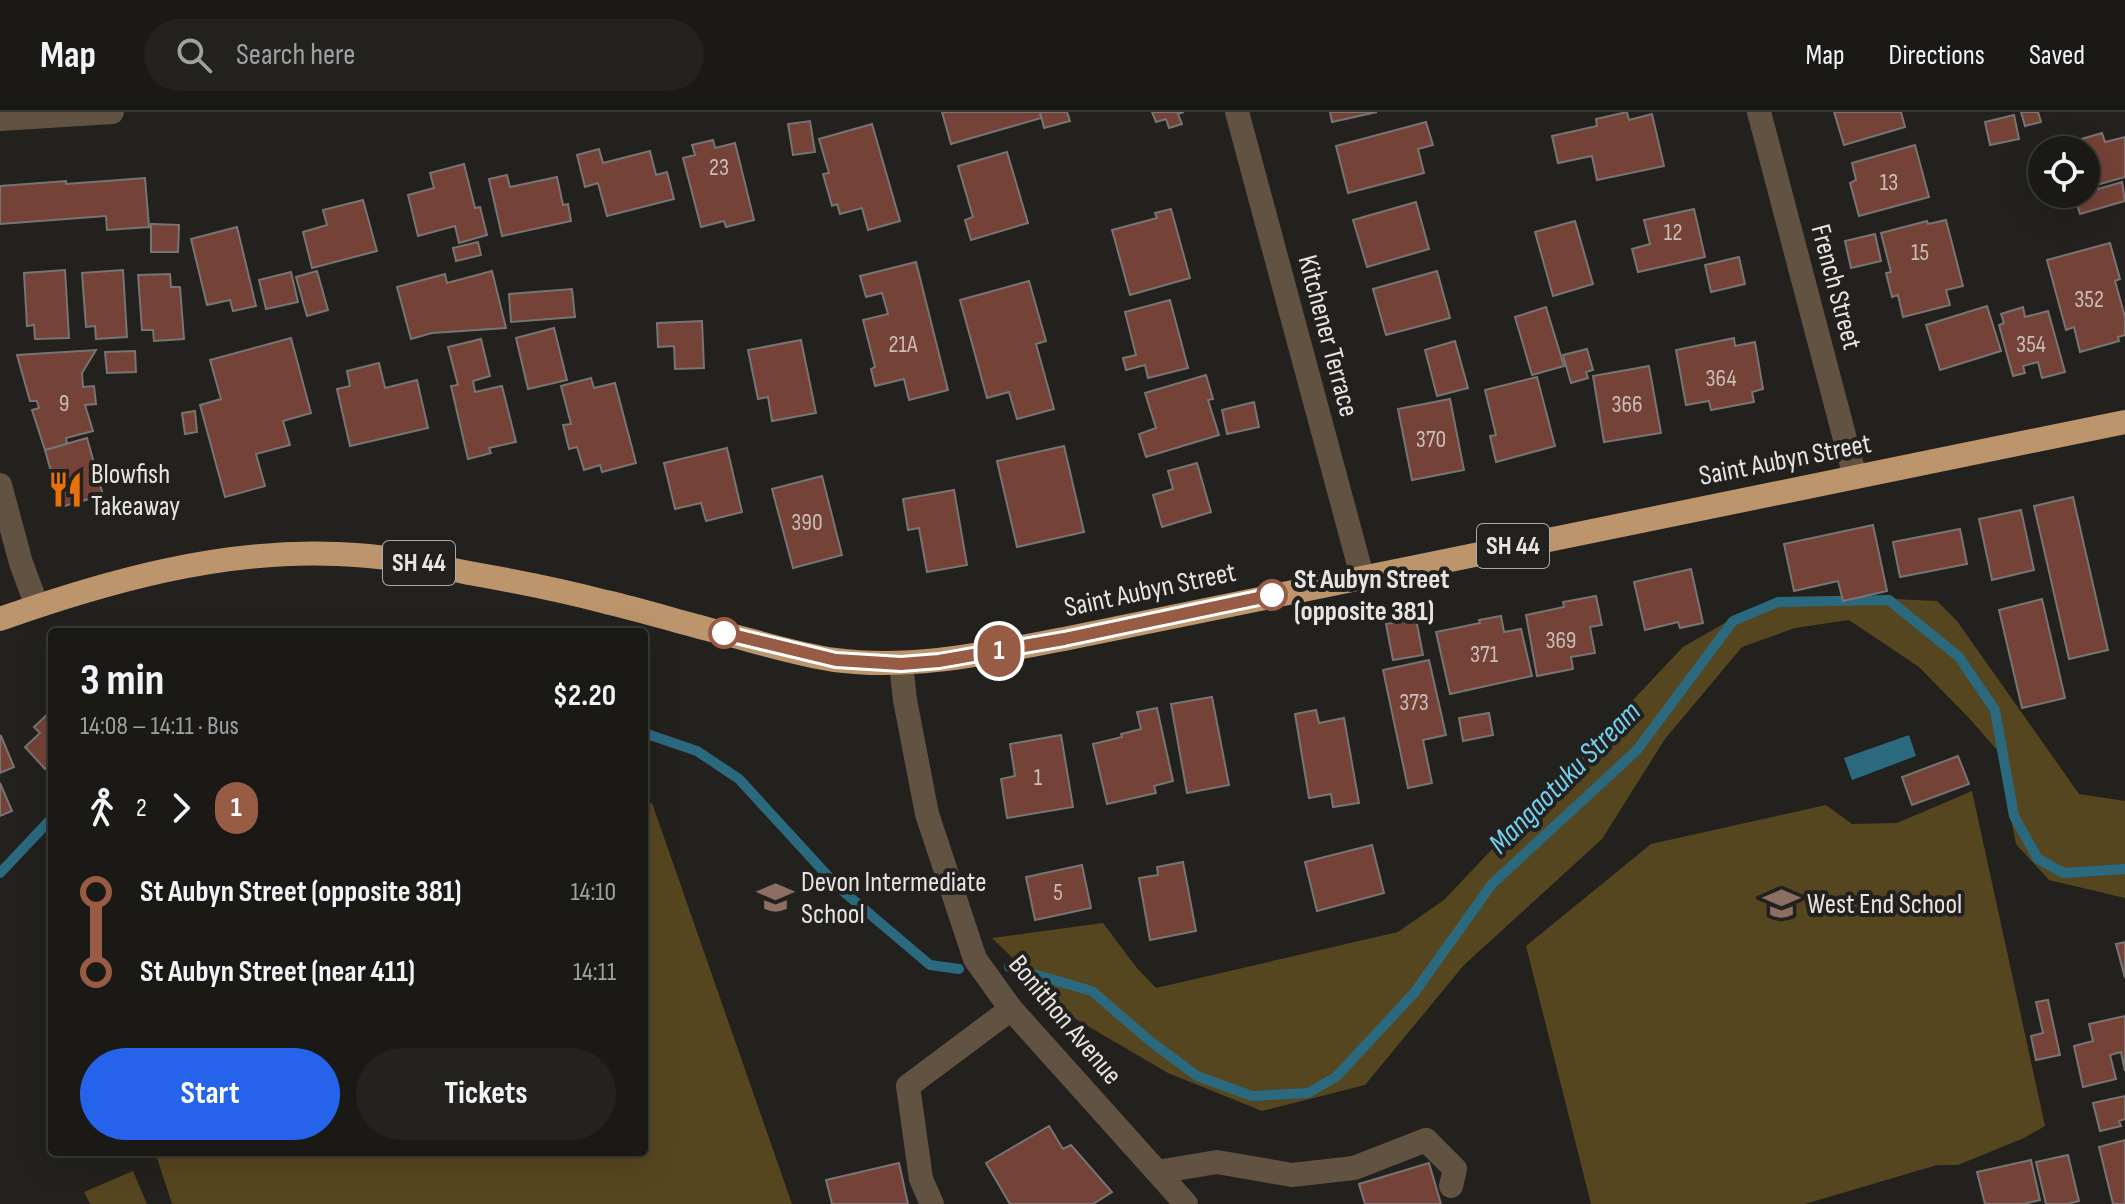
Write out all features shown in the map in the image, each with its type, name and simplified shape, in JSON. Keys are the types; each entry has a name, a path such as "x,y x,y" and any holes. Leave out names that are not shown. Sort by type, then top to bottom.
{"highway":[{"name":"Saint Aubyn Street","path":"0,619 116,582 209,561 336,554 426,564 606,601 836,660 901,664 939,661 2125,422"}],"street":[{"path":"0,119 112,112"},
{"name":"Kitchener Terrace","path":"1237,112 1362,576"},
{"name":"French Street","path":"1759,112 1855,477"},
{"path":"0,485 21,563 37,606"},
{"name":"Bonithon Avenue","path":"901,664 927,814 975,959 1011,1009 1186,1204"},
{"path":"932,1204 921,1179 908,1086 1011,1009"},
{"path":"1157,1172 1217,1162 1292,1175 1354,1168 1426,1140 1455,1169 1451,1186"}],"shaded area":[{"path":"1894,599 1937,601 1957,621 2079,794 2125,801 2125,898 2049,880 2016,844 1997,750 1919,667 1849,620 1795,628 1742,647 1665,739 1602,839 1464,965 1365,1085 1262,1111 1168,1073 1074,1018 992,938 1103,923 1156,988 1398,932 1444,900 1683,647 1749,609"},
{"name":"West End School","path":"1972,791 2045,1126 1958,1165 1937,1165 1805,1204 1591,1204 1526,946 1651,844 1826,805 1852,824 1897,823"},
{"path":"652,803 792,1204 172,1204 156,1156 648,1156 648,804"},
{"path":"133,1171 147,1204 90,1204 84,1192"}],"water":[{"path":"1909,735 1916,756 1852,780 1844,758"}],"building":[{"path":"942,112 1040,112 1041,118 951,144"},
{"path":"1040,112 1067,112 1070,121 1044,128"},
{"path":"1152,112 1184,112 1178,114 1182,124 1169,128 1166,119 1156,122"},
{"path":"1330,112 1377,112 1332,122"},
{"path":"1627,112 1629,120 1652,114 1664,166 1597,180 1592,156 1558,163 1552,136 1597,126 1596,119"},
{"path":"1834,112 1901,112 1905,127 1844,145"},
{"path":"2021,112 2038,112 2041,122 2025,126"},
{"path":"2014,115 2019,139 1990,145 1985,122"},
{"path":"810,121 815,152 793,155 788,124"},
{"path":"1426,122 1433,145 1418,149 1424,173 1348,193 1336,146"},
{"path":"872,124 900,221 868,230 862,208 840,214 837,204 832,206 823,174 829,173 819,139"},
{"path":"2102,133 2105,142 2125,137 2125,177 2100,184 2100,136 2092,136"},
{"path":"713,140 715,148 735,143 754,220 726,227 724,221 701,227 683,158 695,155 692,145"},
{"path":"1915,145 1929,197 1859,216 1850,183 1856,180 1852,163"},
{"path":"599,149 603,163 650,151 656,175 667,172 674,199 607,216 598,183 585,187 577,155"},
{"path":"1007,152 1028,223 971,240 965,220 973,217 958,166"},
{"path":"464,164 475,208 480,207 487,235 459,243 455,226 418,236 408,195 434,188 430,173"},
{"path":"507,175 510,187 557,177 563,205 568,204 571,221 502,236 489,179"},
{"path":"145,178 149,227 107,230 106,216 0,224 0,186"},
{"path":"2122,182 2125,201 2080,214 2078,208 2100,208 2100,188"},
{"path":"363,200 377,251 312,268 303,232 327,225 323,210"},
{"path":"1416,202 1429,249 1367,267 1353,220"},
{"path":"1171,209 1190,278 1130,295 1112,230 1157,218 1155,213"},
{"path":"1694,209 1705,257 1638,272 1632,249 1650,244 1644,220"},
{"path":"1946,220 1963,286 1946,290 1950,305 1903,317 1898,295 1892,297 1886,273 1891,272 1881,233 1927,221 1928,224"},
{"path":"1575,221 1593,284 1553,296 1535,232"},
{"path":"151,224 179,225 178,252 151,252"},
{"path":"237,227 256,306 233,311 230,300 207,305 191,239"},
{"path":"1875,234 1881,261 1851,268 1845,241"},
{"path":"478,242 481,255 456,261 453,248"},
{"path":"2110,243 2120,279 2115,281 2125,317 2125,335 2118,337 2119,341 2080,352 2074,327 2066,330 2047,260"},
{"path":"1739,257 1745,284 1711,292 1705,265"},
{"path":"916,262 948,390 909,400 904,379 875,386 871,369 875,367 863,320 888,314 882,293 866,297 860,276"},
{"path":"65,270 69,338 35,339 34,325 27,326 24,273"},
{"path":"123,270 127,337 96,339 95,326 86,327 82,273"},
{"path":"317,271 328,310 307,316 296,277"},
{"path":"492,271 506,328 432,333 411,339 397,287 445,274 447,283"},
{"path":"1437,271 1450,318 1386,335 1373,289"},
{"path":"291,272 298,302 266,309 259,280"},
{"path":"170,274 171,287 180,287 184,339 154,341 153,330 142,330 138,275"},
{"path":"1029,281 1046,341 1036,344 1054,409 1017,419 1009,392 987,398 960,300"},
{"path":"572,289 575,317 511,322 509,294"},
{"path":"1170,300 1188,368 1148,378 1145,365 1126,370 1123,358 1136,355 1125,312"},
{"path":"1987,306 2001,351 1940,370 1926,325"},
{"path":"1546,307 1564,366 1532,375 1515,317"},
{"path":"2023,307 2025,317 2048,311 2065,372 2042,378 2038,362 2023,366 2025,373 2013,376 1999,325 2004,323 2001,314"},
{"path":"702,321 704,368 675,369 674,346 658,347 657,323"},
{"path":"554,328 567,380 528,389 516,338"},
{"path":"291,338 311,413 283,421 290,445 256,454 265,486 225,497 200,405 221,399 210,360"},
{"path":"1734,338 1735,346 1755,342 1763,389 1752,392 1754,402 1711,410 1709,401 1686,405 1676,350"},
{"path":"481,339 490,376 473,381 475,392 502,386 516,442 489,448 491,453 468,459 451,386 458,385 448,347"},
{"path":"801,340 816,413 772,421 768,397 758,399 748,350"},
{"path":"1455,341 1468,388 1437,396 1425,350"},
{"path":"1587,349 1593,370 1586,372 1588,378 1571,383 1563,355"},
{"path":"96,350 82,373 83,387 94,386 96,404 85,405 93,431 66,438 67,444 45,450 32,410 39,408 37,401 30,401 17,355"},
{"path":"135,351 136,372 107,373 105,352"},
{"path":"379,363 385,388 417,380 428,428 350,446 337,389 350,386 347,371"},
{"path":"1649,366 1661,433 1604,442 1593,376"},
{"path":"1206,375 1213,399 1208,400 1219,435 1146,457 1139,434 1156,428 1145,393"},
{"path":"1537,377 1555,446 1496,462 1490,436 1496,435 1485,390"},
{"path":"591,378 594,388 615,383 636,463 602,472 600,465 584,470 577,447 569,449 563,425 571,424 561,386"},
{"path":"1450,399 1464,470 1412,480 1398,409"},
{"path":"1254,402 1259,427 1227,434 1222,410"},
{"path":"195,411 197,432 185,434 182,413"},
{"path":"87,438 103,495 61,507 45,450"},
{"path":"1064,446 1084,532 1017,547 997,461"},
{"path":"727,448 742,512 706,521 701,503 675,509 664,463"},
{"path":"1197,463 1211,512 1162,527 1153,495 1173,489 1168,471"},
{"path":"822,476 842,555 793,568 772,489"},
{"path":"954,490 967,565 927,572 919,528 908,530 903,499"},
{"path":"2073,497 2108,650 2069,659 2034,506"},
{"path":"2021,510 2034,570 1992,580 1979,519"},
{"path":"1873,525 1887,591 1843,601 1838,581 1794,591 1784,544"},
{"path":"1960,529 1967,564 1900,577 1893,542"},
{"path":"1691,569 1703,623 1680,628 1678,622 1645,630 1634,582"},
{"path":"1596,596 1602,625 1590,627 1595,653 1571,657 1573,669 1537,676 1526,615 1564,607 1563,602"},
{"path":"2042,599 2065,698 2022,708 1999,610"},
{"path":"1501,616 1504,632 1521,629 1532,676 1450,694 1436,632"},
{"path":"1416,619 1423,655 1393,660 1386,624"},
{"path":"1429,660 1446,735 1423,740 1432,783 1408,788 1383,670"},
{"path":"1212,697 1229,785 1187,793 1171,704"},
{"path":"1157,708 1173,781 1154,786 1156,793 1107,804 1093,744 1141,729 1137,712"},
{"path":"1316,710 1319,723 1344,718 1359,803 1333,807 1331,794 1309,798 1295,714"},
{"path":"1489,713 1493,735 1463,741 1459,718"},
{"path":"48,714 48,766 45,769 25,747 40,733 34,727"},
{"path":"1061,735 1073,807 1007,818 1001,779 1015,776 1010,744"},
{"path":"0,737 14,767 0,773"},
{"path":"1958,756 1969,784 1912,805 1902,777"},
{"path":"0,783 12,811 0,816"},
{"path":"1372,845 1384,893 1317,911 1305,862"},
{"path":"1183,862 1196,931 1150,940 1139,878 1158,875 1157,867"},
{"path":"1082,865 1091,908 1035,920 1026,877"},
{"path":"2125,942 2125,978 2116,944"},
{"path":"2048,1000 2060,1055 2036,1060 2031,1036 2043,1033 2036,1002"},
{"path":"2125,1016 2125,1071 2121,1052 2110,1055 2116,1079 2083,1087 2074,1046 2093,1041 2089,1024"},
{"path":"2125,1096 2125,1119 2119,1121 2121,1126 2100,1131 2093,1103"},
{"path":"1049,1126 1063,1149 1071,1145 1112,1192 1093,1204 1010,1204 986,1163"},
{"path":"2125,1140 2125,1204 2113,1204 2099,1147"},
{"path":"2068,1155 2079,1201 2046,1204 2036,1162"},
{"path":"2031,1160 2040,1200 2023,1204 1985,1204 1977,1172"},
{"path":"899,1163 908,1204 832,1204 826,1180"},
{"path":"1429,1163 1441,1204 1365,1204 1359,1184"}],"waterway":[{"name":"Mangaotuku Stream","path":"1009,967 1092,991 1197,1076 1252,1096 1308,1093 1336,1077 1414,993 1492,884 1637,750 1733,621 1778,602 1889,600 1959,657 1995,710 2014,816 2038,859 2064,873 2125,869"},
{"name":"Mangaotuku Stream","path":"648,734 697,751 739,779 838,887 930,965 959,969"},
{"name":"Mangaotuku Stream","path":"0,873 48,822"}],"bus line":[{"name":"1","path":"724,633 836,660 901,664 939,661 1064,639 1272,595"}],"place":[{"name":"Blowfish Takeaway","path":"65,490"},
{"name":"St Aubyn Street (opposite 381)","path":"1272,595"},
{"name":"Devon Intermediate School","path":"775,898"},
{"name":"West End School","path":"1781,904"}]}
